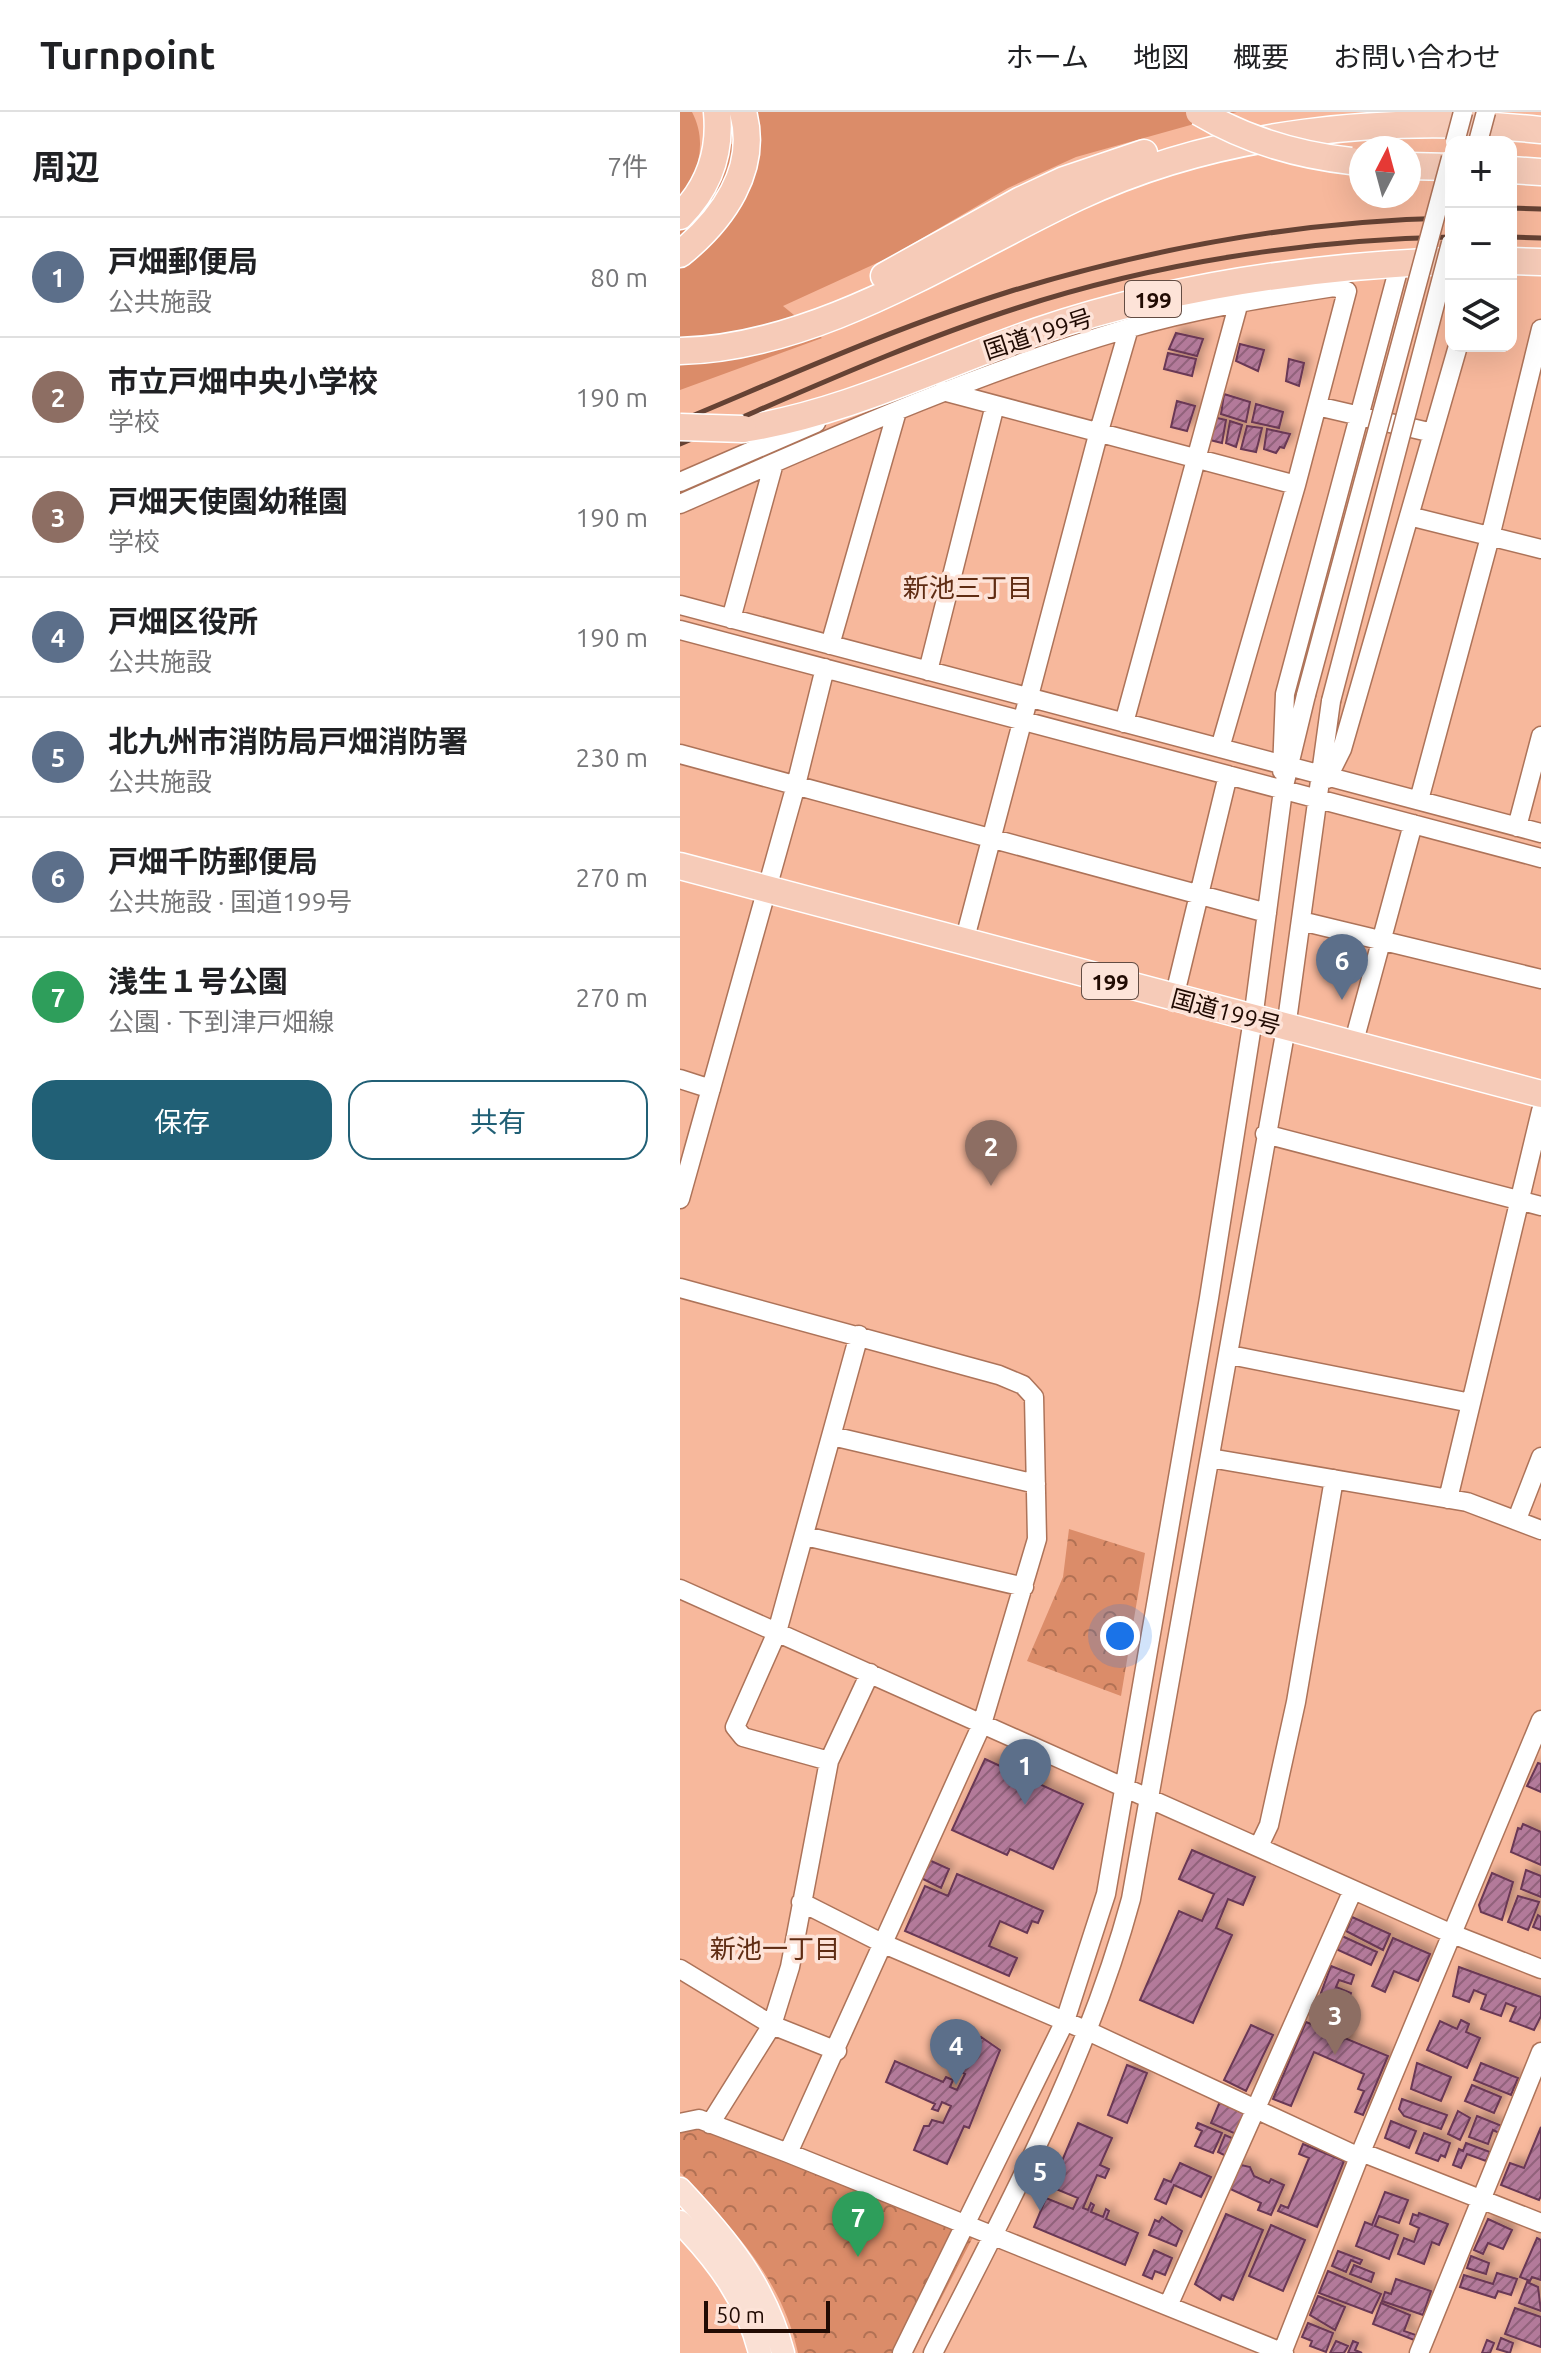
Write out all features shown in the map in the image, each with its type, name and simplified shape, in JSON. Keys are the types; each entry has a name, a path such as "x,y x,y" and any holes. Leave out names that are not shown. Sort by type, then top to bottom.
{"highway":[{"path":"702,112 708,135 703,188"},
{"path":"680,216 703,188 717,147 717,112"},
{"path":"680,254 705,234 725,210 739,181 746,151 743,112"},
{"path":"1199,112 1252,138 1292,152 1349,161"},
{"path":"680,351 740,346 893,272 1019,201 1109,163 1209,136 1265,126 1325,118 1432,112"},
{"path":"1441,112 1541,117"},
{"path":"680,336 790,322 907,284 1092,191 1181,159 1288,137 1400,125 1541,130"},
{"path":"1421,166 1445,167"},
{"path":"1517,170 1541,172"},
{"name":"国道199号","path":"680,427 741,434 869,397 1040,331 1133,304 1295,272 1445,261"},
{"path":"1517,261 1541,262"},
{"name":"国道199号","path":"680,436 774,433 833,415 869,397"},
{"name":"国道199号","path":"680,866 1541,1094"}],"main road":[{"path":"680,2189 728,2240 751,2272 767,2304 783,2353"},
{"path":"680,2222 731,2281 748,2315 760,2353"}],"street":[{"path":"1457,136 1463,112"},
{"path":"1480,136 1486,112"},
{"path":"1285,764 1445,180"},
{"path":"902,2353 1065,2021 1106,1894 1253,1019 1283,790 1285,694 1400,263"},
{"path":"933,2353 1090,2032 1113,1967 1131,1899 1286,1028 1317,800 1325,774 1331,701 1445,266"},
{"path":"680,504 943,391 1035,357 1129,328 1239,302 1334,287 1347,291 1296,485 1220,748"},
{"path":"1124,723 1239,302"},
{"path":"964,942 1027,697 1129,328"},
{"path":"1419,800 1490,537 1541,329"},
{"path":"1325,774 1342,749 1456,352"},
{"path":"943,391 1296,485"},
{"path":"928,671 995,405"},
{"path":"1317,406 1433,433"},
{"path":"830,645 897,411"},
{"path":"680,482 833,415"},
{"path":"731,619 774,463"},
{"path":"1409,516 1541,549"},
{"path":"680,605 1541,833"},
{"path":"680,630 1541,858"},
{"path":"680,1199 796,785 825,668"},
{"path":"1517,827 1541,736"},
{"path":"680,754 1267,913"},
{"path":"1174,998 1202,895 1228,775"},
{"path":"1353,1045 1413,824"},
{"path":"1301,921 1541,979"},
{"path":"680,1079 711,1089"},
{"path":"1448,1499 1541,1111"},
{"path":"1265,1134 1541,1206"},
{"path":"680,1288 859,1335 1023,1385 1034,1397 1037,1539 982,1724 837,2051 788,2153"},
{"path":"829,1761 743,1737 735,1727 777,1632 859,1335"},
{"path":"1230,1355 1471,1403"},
{"path":"832,1436 1036,1484"},
{"path":"1517,1519 1541,1457"},
{"path":"1210,1458 1448,1499 1517,1519 1541,1530"},
{"path":"1259,1846 1269,1825 1296,1702 1334,1479"},
{"path":"805,1536 1024,1587"},
{"path":"680,1589 1450,1933 1541,1969"},
{"path":"710,2124 772,2025 790,1967 829,1761 870,1673"},
{"path":"680,2123 699,2119 1283,2353 1450,1933 1541,1720"},
{"path":"1168,2306 1353,1890"},
{"path":"801,1902 884,1944 1090,2032 1256,2109 1360,2154 1541,2223"},
{"path":"680,1969 772,2025 837,2051"},
{"path":"1419,2353 1541,2052"}],"green space":[{"path":"680,112 692,112 700,146 692,180 680,201"},
{"path":"752,112 1237,112 1076,157 1008,188 890,257 783,306 822,338 680,390 680,266 704,248"},
{"path":"730,144 737,145 731,182 680,244 680,231 714,193"},
{"path":"1069,1529 1145,1553 1121,1696 1027,1661 1063,1577"},
{"path":"699,2129 973,2237 913,2353 798,2353 780,2301 767,2277 736,2234 680,2172 680,2132"}],"building":[{"path":"1176,333 1203,339 1197,356 1169,349"},
{"path":"1240,344 1264,350 1258,371 1236,361"},
{"path":"1168,353 1196,359 1192,376 1164,369"},
{"path":"1289,359 1304,363 1299,386 1286,381"},
{"path":"1224,394 1250,402 1246,422 1221,414"},
{"path":"1177,401 1195,406 1187,431 1171,427"},
{"path":"1256,404 1283,412 1279,428 1252,422"},
{"path":"1213,417 1226,420 1222,443 1202,438"},
{"path":"1230,421 1242,425 1236,447 1226,443"},
{"path":"1247,426 1262,428 1256,452 1241,449"},
{"path":"1267,429 1290,434 1284,448 1280,447 1276,453 1264,449"},
{"path":"985,1759 1083,1804 1053,1869 1010,1849 1007,1855 952,1830"},
{"path":"1538,1763 1541,1764 1541,1792 1527,1786"},
{"path":"1523,1824 1541,1832 1541,1865 1511,1852 1518,1828 1521,1829"},
{"path":"1192,1850 1255,1877 1243,1905 1228,1899 1216,1928 1232,1935 1193,2023 1140,2000 1179,1911 1202,1921 1214,1894 1179,1879"},
{"path":"929,1860 949,1869 941,1888 921,1878"},
{"path":"1526,1870 1541,1876 1541,1897 1521,1889"},
{"path":"1492,1873 1513,1882 1502,1920 1481,1912 1479,1905"},
{"path":"957,1874 1043,1911 1038,1923 1032,1921 1027,1933 1000,1921 989,1946 1017,1958 1009,1976 905,1931 925,1886 948,1896"},
{"path":"1518,1896 1539,1902 1528,1930 1508,1922"},
{"path":"1538,1915 1541,1917 1541,1930 1533,1927"},
{"path":"1352,1917 1390,1934 1383,1950 1346,1931"},
{"path":"1342,1936 1377,1952 1371,1965 1336,1949"},
{"path":"1393,1938 1430,1954 1418,1981 1394,1971 1385,1992 1372,1986"},
{"path":"1331,1966 1354,1975 1351,1984 1339,1980 1336,1987 1351,1993 1343,2013 1323,2004 1326,1995 1321,1993"},
{"path":"1459,1967 1541,1997 1541,2016 1534,2030 1510,2021 1516,2007 1506,2003 1501,2016 1481,2009 1486,1995 1474,1990 1469,2002 1453,1996"},
{"path":"1461,2020 1469,2024 1466,2032 1480,2038 1467,2068 1427,2050 1440,2021 1457,2029"},
{"path":"1306,2022 1388,2056 1363,2115 1355,2112 1364,2091 1358,2089 1364,2074 1314,2052 1291,2106 1273,2099"},
{"path":"1251,2025 1273,2035 1246,2091 1224,2080"},
{"path":"965,2035 979,2041 981,2037 1000,2050 969,2128 964,2126 947,2164 914,2150 924,2126 929,2126 932,2120 943,2123 951,2106 942,2102 938,2111 932,2109 935,2104 886,2082 895,2061 943,2082 946,2077 953,2080 950,2087 957,2090 965,2074 951,2068"},
{"path":"1417,2063 1451,2077 1441,2101 1411,2089"},
{"path":"1481,2063 1518,2078 1511,2095 1474,2080"},
{"path":"1127,2065 1147,2073 1127,2123 1108,2115"},
{"path":"1472,2085 1501,2097 1494,2113 1465,2101"},
{"path":"1221,2099 1242,2108 1244,2114 1236,2134 1211,2123"},
{"path":"1402,2099 1447,2115 1441,2129 1404,2116 1399,2109"},
{"path":"1458,2111 1470,2118 1460,2140 1448,2134"},
{"path":"1477,2116 1502,2126 1499,2133 1493,2130 1488,2144 1469,2137"},
{"path":"1391,2121 1416,2131 1409,2148 1385,2138"},
{"path":"1078,2123 1112,2138 1100,2165 1109,2169 1105,2178 1097,2175 1083,2208 1088,2210 1091,2203 1094,2205 1091,2212 1103,2217 1106,2209 1109,2211 1106,2219 1138,2233 1125,2265 1034,2227 1046,2198 1073,2209 1078,2198 1051,2187"},
{"path":"1198,2123 1222,2133 1213,2153 1195,2146 1202,2131 1196,2128"},
{"path":"1541,2127 1539,2200 1501,2185 1510,2163 1524,2168"},
{"path":"1424,2133 1450,2143 1445,2157 1441,2155 1438,2161 1416,2153"},
{"path":"1225,2135 1234,2139 1226,2156 1218,2152"},
{"path":"1466,2143 1490,2152 1486,2161 1467,2154 1461,2168 1453,2165 1459,2149 1463,2151"},
{"path":"1303,2144 1344,2161 1317,2227 1278,2211 1281,2205 1288,2208 1309,2158 1299,2154"},
{"path":"1180,2163 1211,2177 1201,2197 1174,2185 1166,2204 1155,2199 1164,2179 1171,2182"},
{"path":"1237,2164 1250,2167 1254,2176 1269,2183 1271,2179 1284,2185 1271,2215 1258,2210 1261,2203 1226,2187"},
{"path":"1385,2192 1408,2200 1399,2223 1379,2216 1375,2226 1398,2235 1389,2259 1356,2246 1365,2222 1372,2225"},
{"path":"1419,2213 1448,2224 1439,2245 1432,2242 1424,2264 1398,2254 1404,2238 1414,2242 1419,2228 1410,2224 1413,2214 1418,2216"},
{"path":"1226,2214 1263,2230 1233,2300 1222,2295 1220,2300 1195,2284"},
{"path":"1162,2217 1182,2231 1176,2246 1149,2235 1155,2220 1159,2222"},
{"path":"1488,2219 1512,2230 1503,2249 1488,2243 1483,2254 1474,2250"},
{"path":"1271,2225 1305,2240 1283,2291 1249,2276"},
{"path":"1537,2238 1541,2240 1541,2280 1532,2277 1530,2281 1520,2277"},
{"path":"1154,2250 1172,2258 1165,2275 1155,2271 1152,2279 1143,2275"},
{"path":"1338,2251 1362,2260 1360,2264 1351,2260 1346,2272 1332,2266"},
{"path":"1471,2256 1489,2263 1486,2274 1467,2268"},
{"path":"1354,2265 1374,2273 1371,2282 1350,2274"},
{"path":"1328,2271 1381,2294 1372,2313 1319,2293"},
{"path":"1497,2273 1517,2279 1511,2295 1498,2291 1495,2298 1460,2287 1464,2275 1493,2284"},
{"path":"1396,2279 1431,2291 1423,2315 1382,2301 1385,2292 1391,2294"},
{"path":"1527,2282 1538,2287 1541,2311 1519,2303"},
{"path":"1318,2296 1345,2307 1335,2330 1310,2315"},
{"path":"1381,2303 1410,2315 1404,2331 1416,2335 1414,2340 1373,2324"},
{"path":"1515,2308 1541,2317 1541,2347 1505,2334"},
{"path":"1308,2323 1333,2333 1326,2352 1310,2346 1312,2341 1302,2337"},
{"path":"1501,2338 1513,2343 1510,2353 1497,2349"},
{"path":"1487,2340 1494,2343 1490,2353 1482,2353"},
{"path":"1336,2341 1348,2346 1344,2353 1330,2353"},
{"path":"1353,2341 1358,2343 1355,2350 1362,2353 1348,2353"}],"railway":[{"path":"1517,208 1541,209"},
{"path":"680,421 925,321 1062,276 1172,250 1283,231 1445,218"},
{"path":"680,444 931,338 1069,292 1122,278 1231,257 1341,243 1445,237"},
{"path":"1517,237 1541,238"}],"place":[{"name":"戸畑千防郵便局","path":"1342,1000"},
{"name":"市立戸畑中央小学校","path":"991,1186"},
{"name":"戸畑郵便局","path":"1025,1805"},
{"name":"戸畑天使園幼稚園","path":"1335,2055"},
{"name":"戸畑区役所","path":"956,2085"},
{"name":"北九州市消防局戸畑消防署","path":"1040,2211"},
{"name":"浅生１号公園","path":"858,2257"}],"district":[{"name":"新池三丁目","path":"968,587"},
{"name":"新池一丁目","path":"775,1948"}]}
